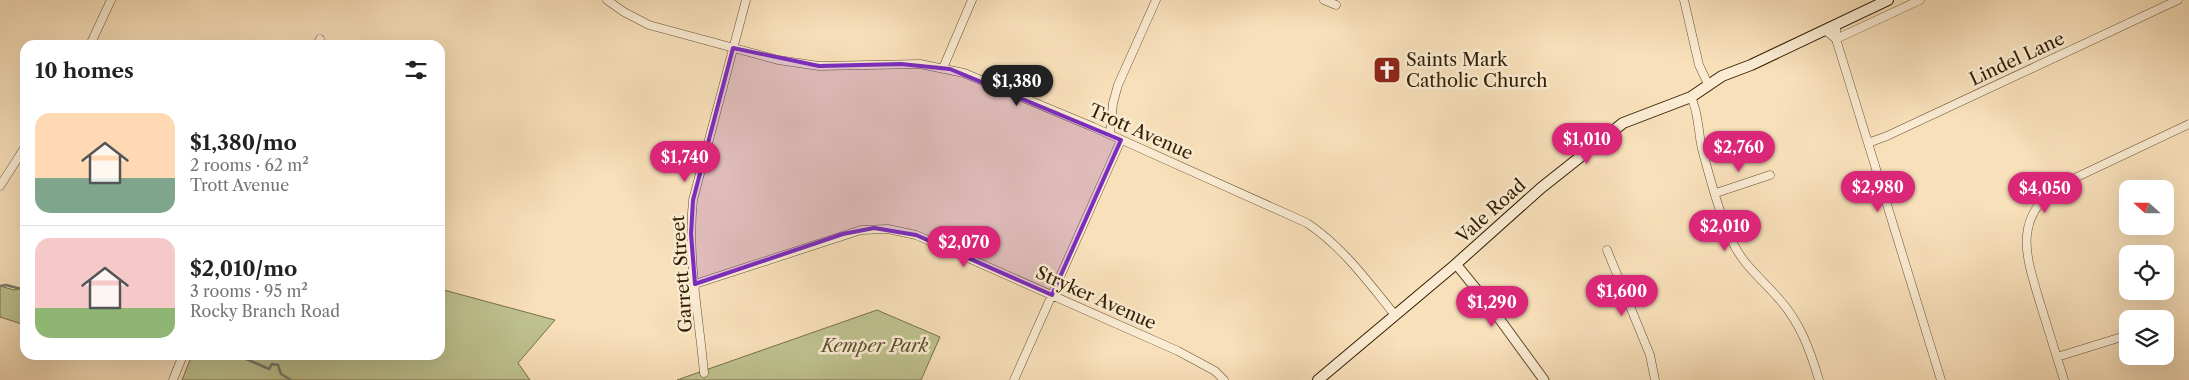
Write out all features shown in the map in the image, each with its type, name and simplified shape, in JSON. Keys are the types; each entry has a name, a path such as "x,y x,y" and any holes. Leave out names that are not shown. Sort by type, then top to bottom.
{"main road":[{"name":"Vale Road","path":"1318,380 1456,264 1532,195 1607,134 1633,118 1691,97 1722,76 1751,65 1888,0"}],"street":[{"path":"92,40 111,0"},
{"name":"Trott Avenue","path":"607,0 624,12 649,25 778,60 819,66 901,64 943,68 964,73 1110,135 1307,223 1348,258 1395,315"},
{"name":"Garrett Street","path":"704,373 690,234 693,200 746,0"},
{"path":"943,68 972,0"},
{"path":"1110,135 1113,103 1118,85 1156,0"},
{"path":"1324,0 1336,5"},
{"path":"1684,0 1699,65 1708,84"},
{"path":"1836,39 1920,0"},
{"name":"Lindel Lane","path":"1868,143 2178,0"},
{"path":"1836,25 1836,39 1941,380"},
{"path":"1825,30 1836,39"},
{"path":"1691,97 1696,110 1702,149 1734,245 1751,271 1779,298 1790,313 1808,346 1819,380"},
{"path":"2064,380 2026,251 2027,228 2036,208 2045,196 2058,186 2189,124"},
{"path":"1014,380 1121,140"},
{"path":"0,186 20,155"},
{"path":"1716,192 1770,175"},
{"name":"Stryker Avenue","path":"695,284 843,234 881,228 916,235 1052,295 1191,358 1214,371 1224,380"},
{"path":"1608,250 1650,355 1655,380"},
{"path":"1456,264 1490,306 1544,380"},
{"path":"2057,357 2119,338"},
{"path":"173,380 181,360"}],"highlighted area":[{"path":"733,48 819,66 901,64 950,69 1121,140 1052,295 916,235 874,228 843,234 695,284 691,234 693,200"}],"green space":[{"path":"0,286 14,290 20,288 20,323 0,317"},
{"path":"445,290 555,320 518,363 530,380 182,380 190,360 445,360"},
{"name":"Kemper Park","path":"877,310 940,337 921,380 677,380"}],"waterway":[{"path":"0,286 6,285 20,289"},
{"path":"248,360 269,369 272,364 278,365 281,374 291,380"}],"place":[{"name":"Saints Mark Catholic Church","path":"1387,70"}]}
